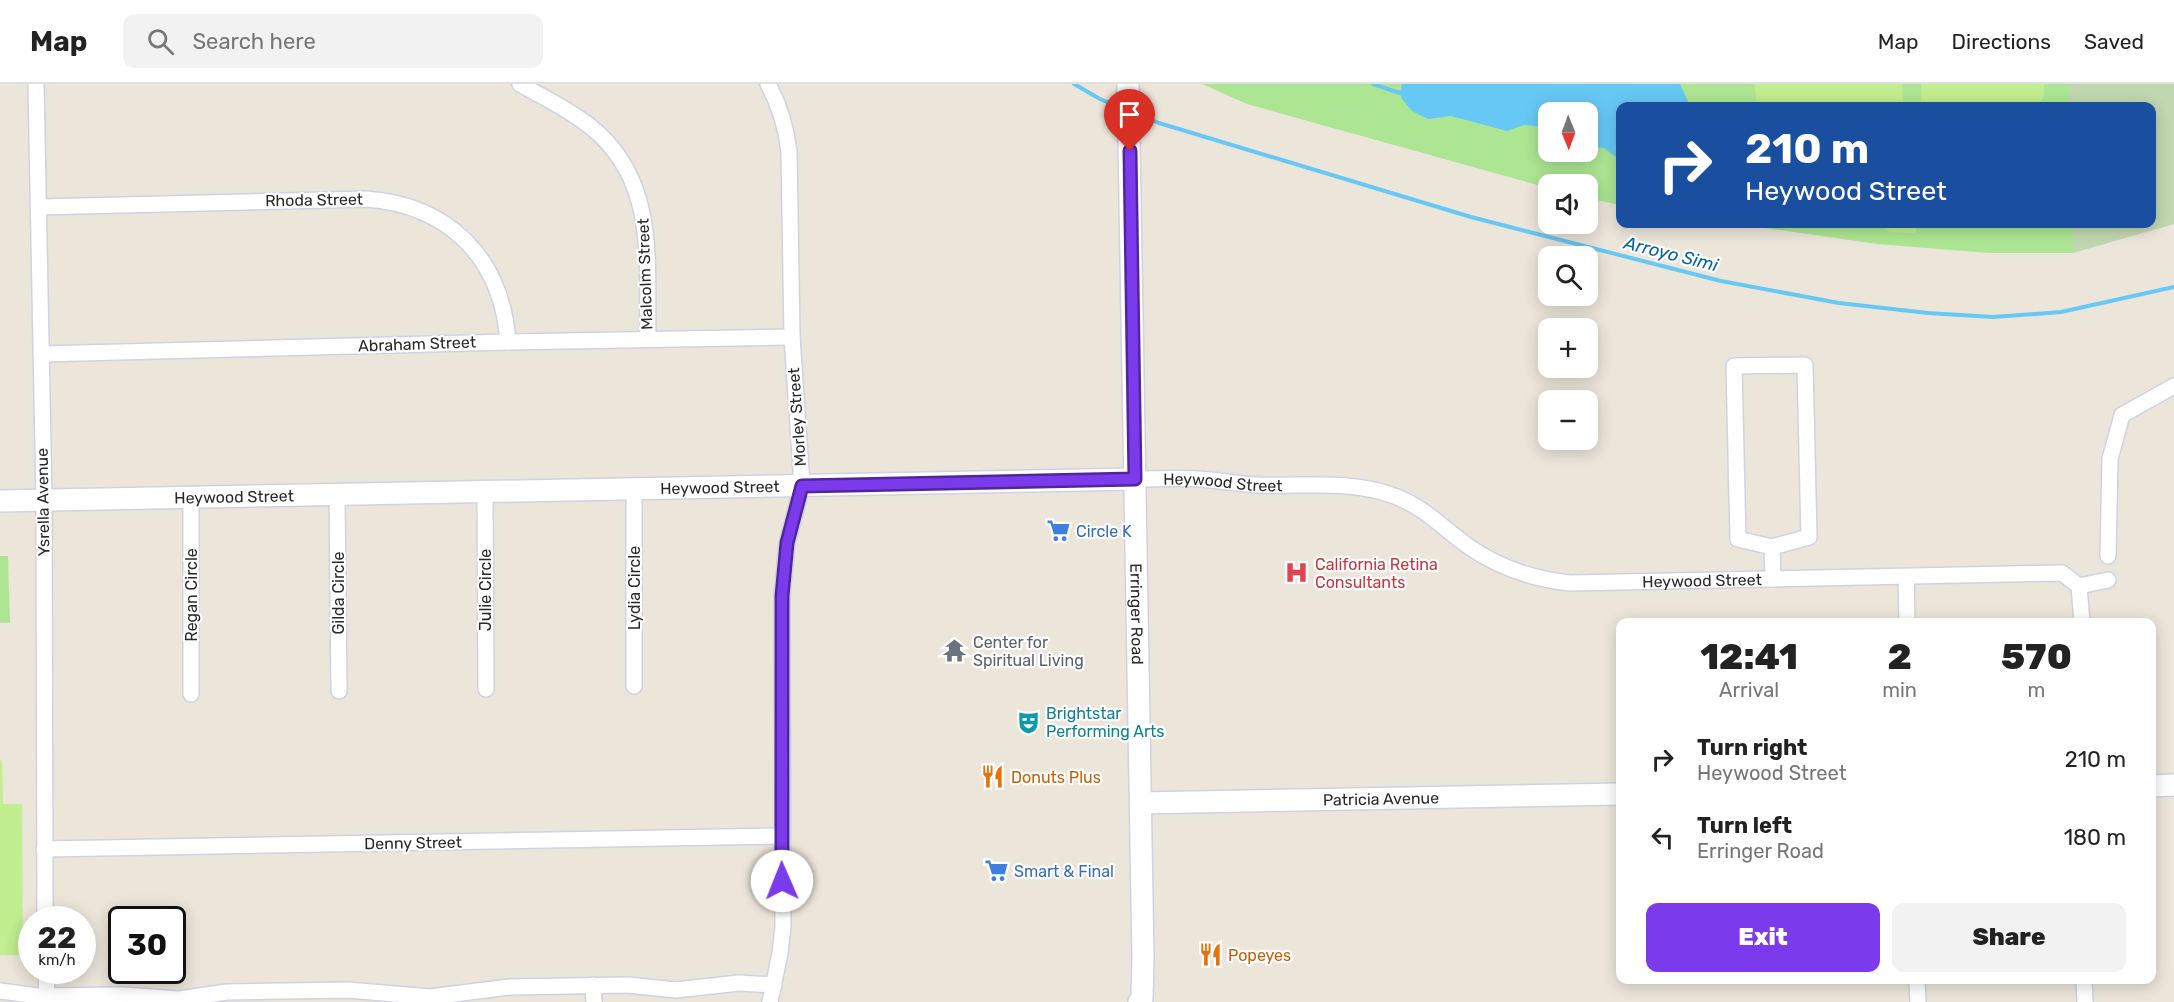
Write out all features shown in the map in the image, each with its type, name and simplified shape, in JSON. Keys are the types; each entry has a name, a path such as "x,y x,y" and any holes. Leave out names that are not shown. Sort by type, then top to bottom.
{"street":[{"name":"Ysrella Avenue","path":"36,84 44,500 45,906"},
{"name":"Malcolm Street","path":"520,84 579,118 597,132 625,165 642,207 646,233 648,339"},
{"name":"Morley Street","path":"768,84 778,102 786,127 789,151 792,337 802,486 787,543 782,596 783,927 770,1002"},
{"name":"Erringer Road","path":"1128,84 1143,1001"},
{"name":"Rhoda Street","path":"39,207 366,199 387,200 406,205 428,213 448,226 480,257 494,280 501,299 507,323 508,342"},
{"name":"Abraham Street","path":"41,354 792,337"},
{"path":"1805,365 1809,537 1772,547 1737,538 1734,366 1805,365"},
{"path":"2108,556 2110,459 2122,415 2174,386"},
{"name":"Heywood Street","path":"0,501 1135,479 1196,479 1256,485 1338,484 1372,489 1398,497 1422,509 1467,546 1492,561 1519,574 1543,580 1570,582 2062,573 2079,586"},
{"name":"Lydia Circle","path":"634,489 634,686"},
{"name":"Julie Circle","path":"485,492 486,689"},
{"name":"Gilda Circle","path":"337,495 339,691"},
{"name":"Regan Circle","path":"191,496 191,694"},
{"path":"1772,547 1773,579"},
{"path":"1906,577 1907,618"},
{"path":"2082,618 2079,586 2108,580"},
{"path":"2156,786 2174,785"},
{"name":"Patricia Avenue","path":"1141,803 1616,794"},
{"name":"Denny Street","path":"44,849 782,836"},
{"path":"0,992 90,999 123,995 179,999 227,992 264,997 348,990 430,999 510,987 628,985 676,990 739,983 774,985"},
{"path":"47,984 47,996"},
{"path":"1917,984 1918,1002"},
{"path":"2084,984 2085,1002"},
{"path":"593,985 594,1002"}],"green space":[{"path":"1202,84 2069,84 2069,102 1616,102 1616,204 1598,200 1598,174 1538,174 1538,185 1247,104"},
{"path":"1754,84 1902,84 1903,102 1756,102"},
{"path":"1921,84 2044,84 2044,95 2041,102 1921,102"},
{"path":"2069,84 2174,84 2174,224 2073,253 2073,228 2156,228 2156,102 2069,102"},
{"path":"1765,228 2073,228 2073,253 1989,253 1877,244"},
{"path":"1884,228 1916,228 1916,233 1890,232"},
{"path":"0,556 8,556 10,623 0,623"},
{"path":"0,760 2,761 3,804 22,804 23,906 18,906 18,955 0,955"}],"water":[{"path":"1402,84 1680,84 1688,102 1616,102 1616,157 1604,148 1598,147 1598,102 1538,102 1538,126 1524,125 1507,131 1451,116 1428,119 1412,111 1400,93"}],"waterway":[{"name":"Arroyo Simi","path":"1074,84 1121,108"},
{"path":"1373,84 1400,93"},
{"name":"Arroyo Simi","path":"1137,114 1159,123 1471,217 1721,281 1839,303 1928,313 1993,317 2061,312 2174,287"}],"place":[{"name":"Circle K","path":"1058,531"},
{"name":"California Retina Consultants","path":"1297,573"},
{"name":"Center for Spiritual Living","path":"955,651"},
{"name":"Brightstar Performing Arts","path":"1028,722"},
{"name":"Donuts Plus","path":"993,777"},
{"name":"Smart & Final","path":"996,871"},
{"name":"Popeyes","path":"1210,955"}],"route":[{"path":"782,881 782,596 787,543 802,486 1135,479 1130,151"}]}
